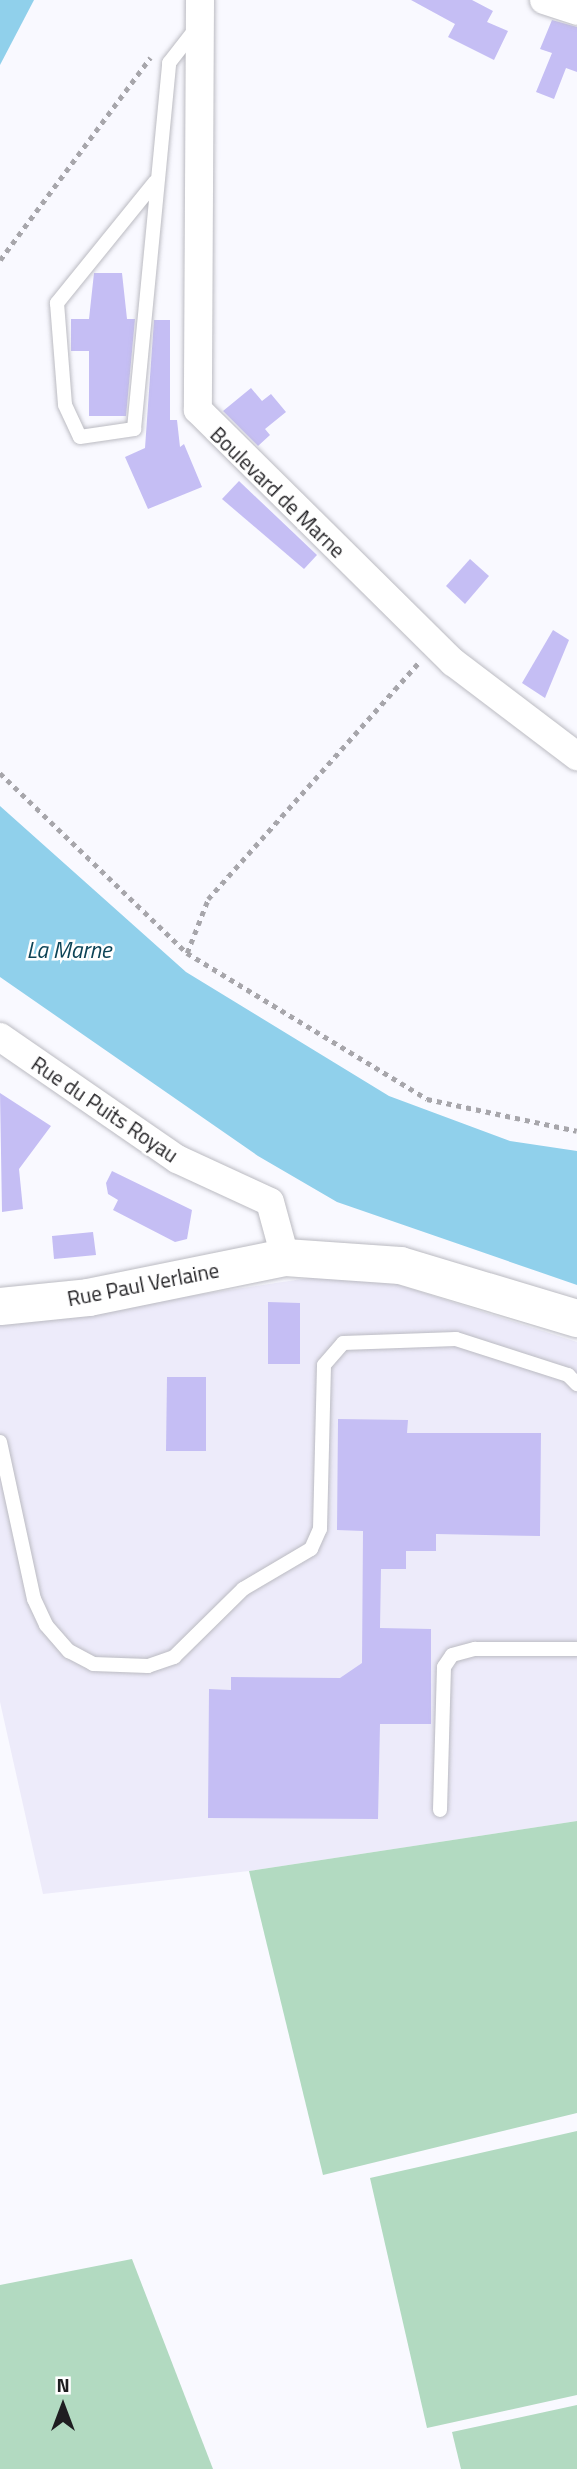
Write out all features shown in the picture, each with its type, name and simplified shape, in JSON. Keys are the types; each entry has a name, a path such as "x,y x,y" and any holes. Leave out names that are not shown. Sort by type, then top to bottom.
{"street":[{"path":"544,0 577,11"},
{"name":"Boulevard de Marne","path":"200,11 198,410 434,644 577,756"},
{"name":"Rue du Puits Royau","path":"0,1037 177,1159 270,1202 285,1257"},
{"path":"285,1257 400,1265 577,1318"},
{"name":"Rue Paul Verlaine","path":"0,1306 88,1297 285,1257"}],"lane":[{"path":"155,183 57,303 65,405 80,438 134,429 155,183 169,63 200,11"},
{"path":"0,1441 34,1599 46,1625 69,1651 93,1664 148,1666 182,1650 243,1589 311,1549 320,1529 324,1365 343,1343 456,1339 568,1375 577,1384"},
{"path":"440,1811 444,1667 453,1655 475,1648 577,1648"}],"path":[{"path":"0,260 157,48"},
{"path":"187,953 208,899 434,644"},
{"path":"0,774 187,953 427,1099 577,1131"}],"shaded area":[{"path":"356,1271 577,1342 577,1821 249,1871 43,1894 0,1702 0,1324"}],"green space":[{"path":"577,1821 577,2113 323,2175 249,1871"},
{"path":"577,2131 577,2395 427,2428 370,2178"},
{"path":"132,2259 213,2469 0,2469 0,2285"},
{"path":"577,2405 577,2469 461,2469 452,2432"}],"water":[{"path":"0,0 34,0 0,65"},
{"name":"La Marne","path":"0,806 186,972 389,1096 510,1141 577,1151 577,1285 337,1202 258,1156 0,977"}],"building":[{"path":"411,0 472,0 493,11 487,22 508,31 494,60 448,37 455,24"},
{"path":"552,20 577,27 577,72 566,68 554,99 536,92 552,53 540,49"},
{"path":"94,273 122,273 127,319 135,319 126,416 89,416 89,351 71,351 71,319 89,319"},
{"path":"154,320 170,320 170,420 177,420 180,447 184,444 202,487 148,509 125,457 145,448"},
{"path":"251,388 262,401 271,394 286,412 265,429 270,435 258,446 223,411"},
{"path":"239,481 317,555 304,569 222,499"},
{"path":"470,559 489,576 465,604 446,586"},
{"path":"553,630 569,640 545,698 522,683"},
{"path":"0,1093 51,1126 19,1169 23,1209 2,1212"},
{"path":"112,1171 192,1210 187,1239 175,1242 113,1210 118,1200 108,1194 106,1183"},
{"path":"93,1232 96,1255 54,1259 52,1236"},
{"path":"268,1302 300,1303 300,1364 268,1364"},
{"path":"167,1377 206,1377 206,1451 166,1451"},
{"path":"338,1419 408,1420 407,1433 541,1433 540,1536 436,1534 436,1551 406,1551 406,1569 381,1569 380,1628 431,1629 431,1724 380,1724 378,1819 208,1818 209,1689 231,1690 231,1677 340,1678 362,1663 363,1531 337,1530"}]}
